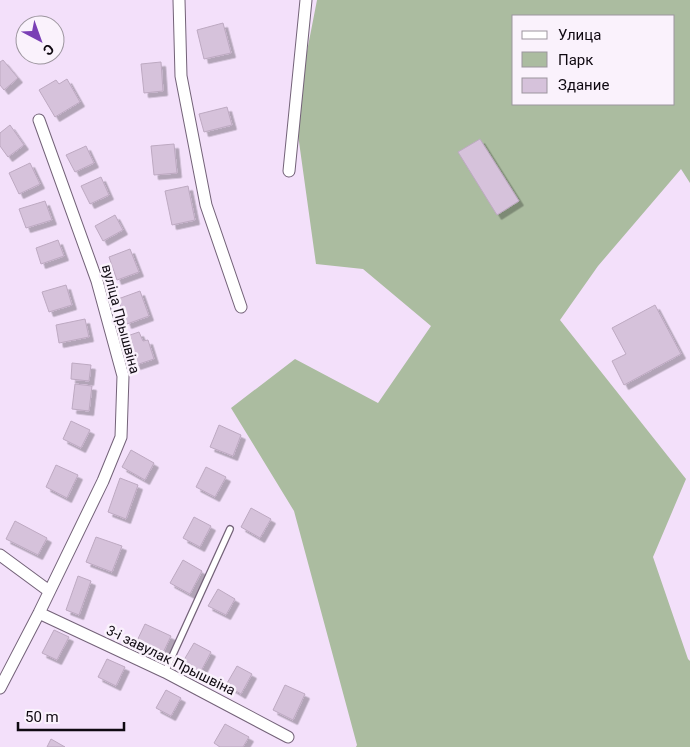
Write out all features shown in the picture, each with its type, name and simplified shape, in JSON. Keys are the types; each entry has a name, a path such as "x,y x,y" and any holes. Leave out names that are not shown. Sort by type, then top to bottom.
{"street":[{"path":"178,0 182,76 206,205 241,307"},
{"path":"289,171 306,0"},
{"name":"вуліца Прышвіна","path":"0,688 5,664 38,614 103,481 121,437 123,376 97,281 39,120"},
{"path":"0,555 49,591"},
{"name":"3-і завулак Прышвіна","path":"38,614 165,672 288,736"}],"lane":[{"path":"165,672 230,528"}],"green space":[{"path":"317,0 690,0 690,183 681,169 598,266 560,320 686,479 653,557 690,661 690,747 356,747 294,511 231,408 295,359 378,403 431,326 363,269 316,264 295,113"}],"building":[{"path":"223,23 231,53 204,59 197,30"},
{"path":"3,60 18,78 4,90 0,85 0,62"},
{"path":"161,62 163,91 144,93 141,64"},
{"path":"67,79 80,102 55,117 39,90 56,80 59,84"},
{"path":"227,107 232,125 204,132 199,114"},
{"path":"10,125 24,145 8,157 0,146 0,133"},
{"path":"480,139 519,201 497,215 458,152"},
{"path":"174,144 177,173 154,175 151,146"},
{"path":"86,146 94,163 75,172 66,155"},
{"path":"30,163 40,184 19,194 9,173"},
{"path":"101,177 109,195 90,204 81,186"},
{"path":"188,186 195,220 172,225 165,191"},
{"path":"45,201 52,220 26,228 19,209"},
{"path":"115,215 123,230 103,241 95,226"},
{"path":"58,240 64,256 41,264 36,248"},
{"path":"130,249 139,272 117,280 109,257"},
{"path":"66,285 72,305 49,312 42,292"},
{"path":"140,291 149,316 127,324 118,299"},
{"path":"655,305 681,354 624,385 612,361 626,354 612,328"},
{"path":"85,319 89,337 59,343 56,325"},
{"path":"139,332 143,341 148,340 154,359 136,365 127,336"},
{"path":"72,363 91,365 89,381 71,379"},
{"path":"75,384 92,386 89,411 72,409"},
{"path":"71,421 90,430 81,448 63,439"},
{"path":"219,425 241,435 233,456 210,447"},
{"path":"131,450 154,463 145,480 122,467"},
{"path":"56,465 78,475 67,498 46,487"},
{"path":"206,467 226,477 215,497 196,487"},
{"path":"120,478 138,485 126,519 108,512"},
{"path":"251,508 271,519 260,538 241,527"},
{"path":"194,517 211,526 200,547 183,538"},
{"path":"15,521 47,538 38,555 6,539"},
{"path":"96,537 122,546 112,572 86,562"},
{"path":"183,560 202,571 190,594 170,583"},
{"path":"78,576 91,581 79,615 66,610"},
{"path":"218,589 235,599 226,615 208,606"},
{"path":"145,624 171,636 161,657 135,645"},
{"path":"54,630 69,637 57,660 42,653"},
{"path":"194,643 211,652 199,675 181,665"},
{"path":"107,659 125,667 116,686 98,677"},
{"path":"237,666 252,674 241,694 226,685"},
{"path":"285,685 305,694 293,720 273,710"},
{"path":"166,690 181,698 171,716 156,708"},
{"path":"225,724 249,737 243,747 220,747 214,743"},
{"path":"51,739 65,747 47,747"}]}
